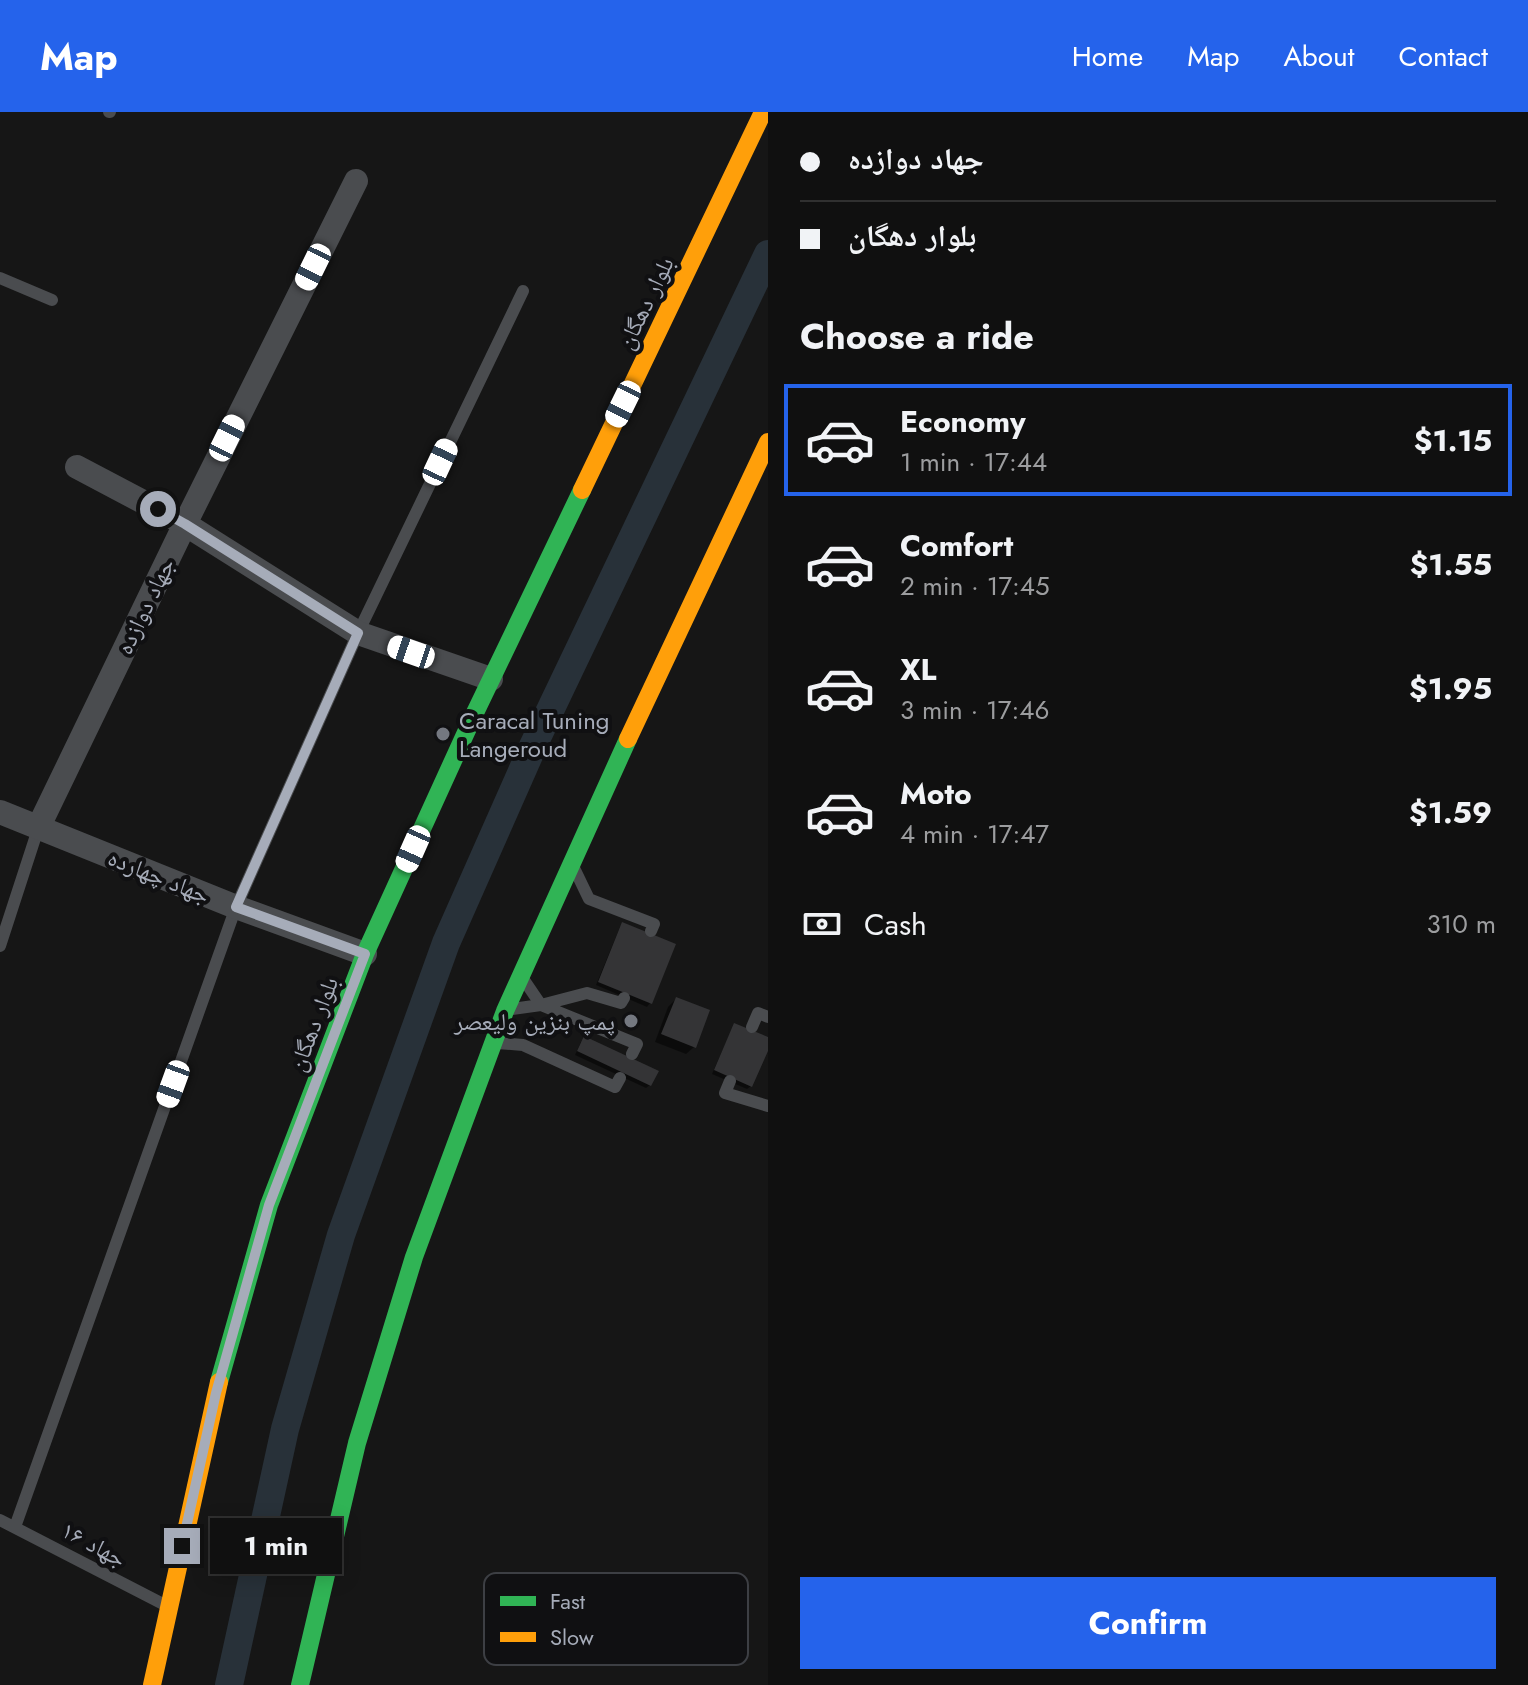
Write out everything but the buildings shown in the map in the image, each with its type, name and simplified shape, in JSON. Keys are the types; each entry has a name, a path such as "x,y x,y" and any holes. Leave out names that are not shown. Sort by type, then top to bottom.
{"main road":[{"name":"بلوار دهگان","path":"152,1685 216,1393 269,1205 365,954 491,679 763,112"},
{"path":"300,1685 361,1429 414,1257 505,1011 615,764 768,442"}],"street":[{"name":"جهاد دوازده","path":"39,826 356,181"},
{"path":"77,467 185,524 358,633 491,679"},
{"name":"جهاد چهارده","path":"0,812 236,907 365,954"}],"lane":[{"path":"0,278 52,300"},
{"path":"15,1527 236,907 358,633 523,291"},
{"path":"0,946 39,826"},
{"path":"571,863 589,899 654,924 651,931"},
{"path":"521,975 541,1005 637,1044 632,1054"},
{"path":"505,1011 587,993 621,1003 624,998"},
{"path":"752,1027 758,1013 768,1017"},
{"path":"494,1043 523,1045 615,1087 620,1078"},
{"path":"730,1081 725,1093 768,1106"},
{"name":"جهاد ۱۶","path":"0,1520 168,1607"}],"waterway":[{"path":"229,1685 285,1429 341,1235 446,943 534,744 768,254"}],"traffic: fast":[{"path":"219,1382 269,1205 365,954 473,717 582,490"},
{"path":"300,1685 357,1443 414,1257 505,1011 628,739"}],"traffic: slow":[{"path":"582,490 763,112"},
{"path":"628,739 768,442"},
{"path":"152,1685 219,1382"}],"place":[{"name":"Caracal Tuning Langeroud","path":"443,734"},
{"name":"پمپ بنزین ولیعصر","path":"631,1021"}],"route":[{"path":"158,509 358,633 236,907 365,954 269,1205 216,1393 182,1546"}]}
